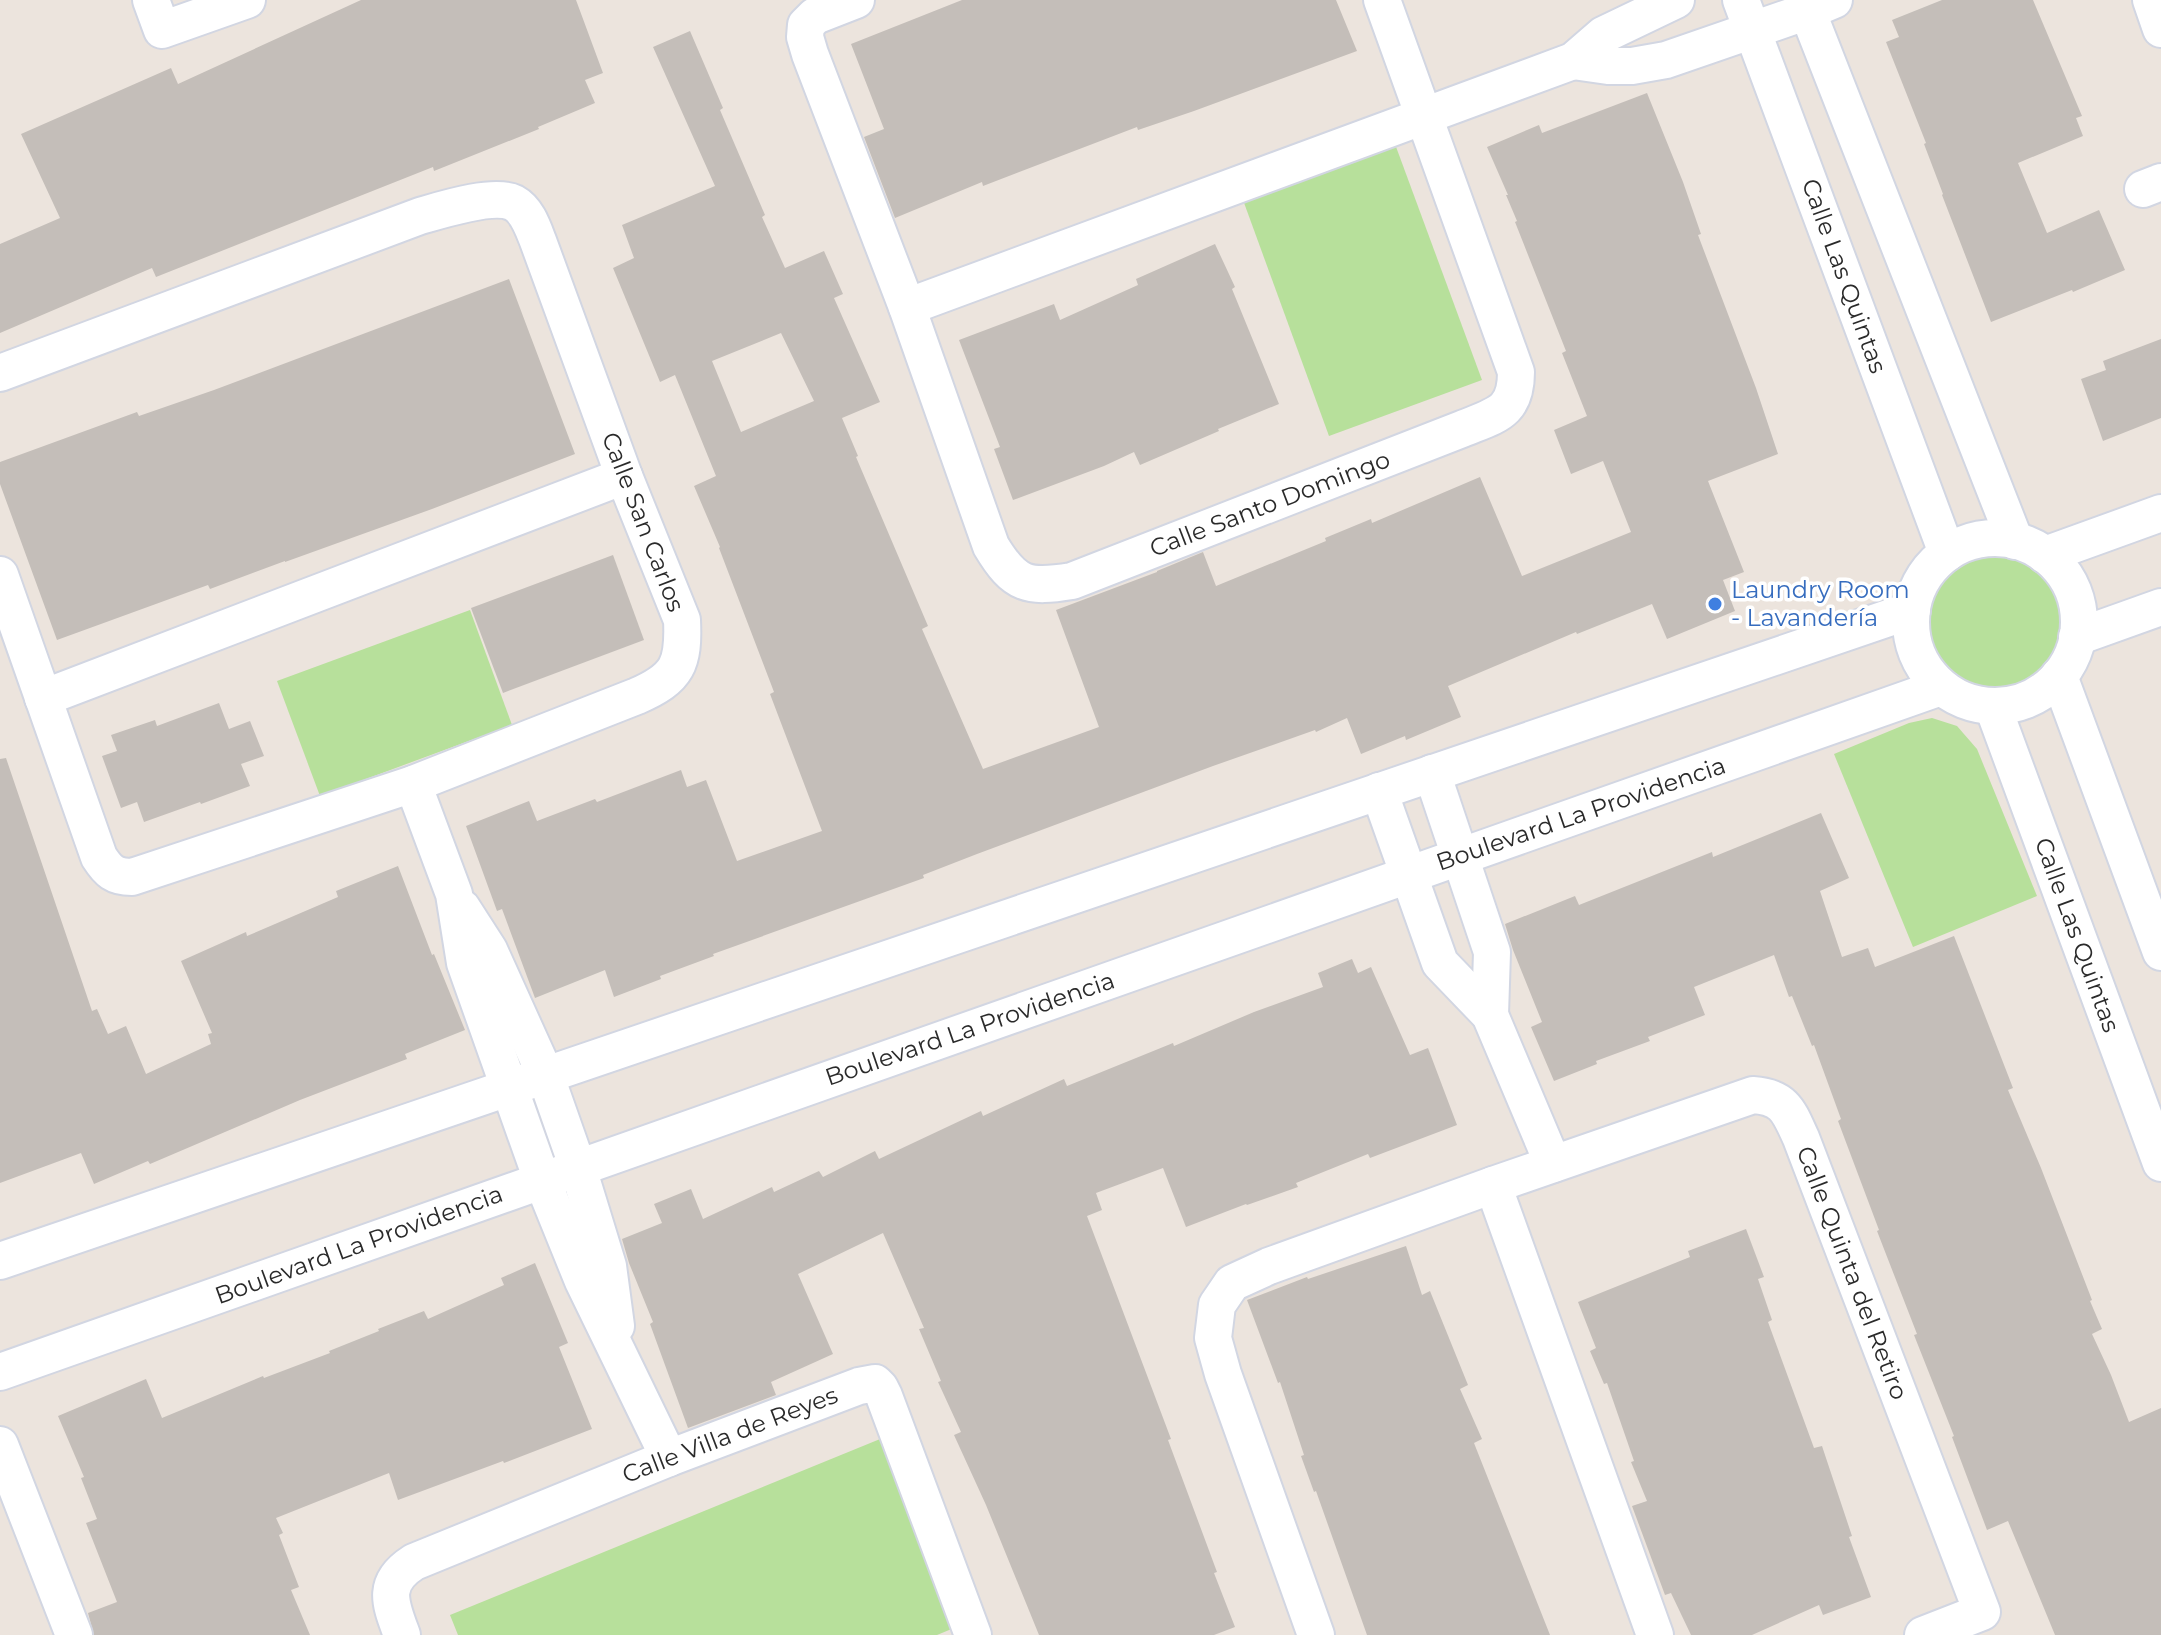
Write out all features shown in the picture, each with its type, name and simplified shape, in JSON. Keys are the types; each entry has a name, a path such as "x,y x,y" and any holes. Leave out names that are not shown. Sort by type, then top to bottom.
{"street":[{"path":"151,0 162,30 247,0"},
{"name":"Calle Santo Domingo","path":"856,0 815,16 806,25 805,37 810,54 907,307 991,546 1011,574 1026,583 1044,586 1072,581 1484,420 1504,409 1511,401 1516,390 1516,372 1382,0"},
{"path":"907,307 1573,61 1603,35 1676,0"},
{"path":"2151,0 2161,29"},
{"path":"1573,61 1632,66 1666,60 1747,15 1815,4 2030,548"},
{"name":"Calle Las Quintas","path":"1747,15 1947,553"},
{"name":"Calle San Carlos","path":"0,373 420,216 456,205 498,201 515,203 528,218 538,241 624,476 682,620 683,644 676,670 659,686 413,784 132,877 118,877 107,870 99,857 0,575"},
{"path":"43,698 624,476"},
{"path":"2030,548 2161,513"},
{"path":"1992,538 2030,548 2066,578 2077,607 2077,637 2068,664 2040,693 2018,703 1993,707 1965,701 1941,687 1922,665 1912,638 1912,610 1918,587 1930,568 1947,553 1969,542 1992,538"},
{"path":"2077,637 2161,607"},
{"path":"0,1261 1912,610"},
{"path":"2059,676 2161,952"},
{"name":"Boulevard La Providencia","path":"0,1372 1941,687"},
{"name":"Calle Las Quintas","path":"1993,707 2161,1163"},
{"path":"1432,773 1492,952 1490,1015"},
{"path":"413,784 454,894 465,963 542,1180 583,1281 669,1458"},
{"path":"1379,791 1440,963 1490,1015 1553,1164"},
{"path":"454,894 489,950 545,1074 608,1266 619,1355"},
{"name":"Calle Quinta del Retiro","path":"1316,1635 1213,1338 1217,1305 1232,1283 1269,1266 1493,1185 1753,1095 1771,1096 1787,1109 1801,1138 1982,1612 1923,1635"},
{"path":"1493,1185 1655,1635"},
{"name":"Calle Villa de Reyes","path":"402,1635 391,1599 392,1583 399,1571 414,1562 669,1458 859,1386 875,1383 884,1396 970,1634"},
{"path":"0,1445 74,1635"}],"green space":[{"path":"1395,144 1482,380 1329,436 1243,200"},
{"path":"1993,550 2020,556 2043,571 2058,594 2064,621 2058,648 2043,671 2020,686 1993,692 1966,686 1943,671 1928,648 1922,621 1928,594 1943,571 1966,556"},
{"path":"470,610 512,725 320,796 277,681"},
{"path":"1932,718 1957,726 1977,749 2037,896 1913,947 1834,754 1909,723"},
{"path":"885,1437 954,1628 937,1635 458,1635 450,1615"}],"building":[{"path":"361,0 576,0 603,73 585,80 595,103 434,171 433,167 156,277 152,268 0,333 0,244 60,218 21,134 171,68 178,84"},
{"path":"962,0 1336,0 1357,51 1194,111 1138,130 1137,127 983,186 982,182 895,218 864,137 884,129 851,44"},
{"path":"1942,0 2033,0 2082,116 2076,118 2083,136 2018,163 2047,233 2099,210 2125,270 1991,322 1886,42 1899,37 1892,20"},
{"path":"690,31 785,268 824,251 843,294 834,298 880,402 842,418 928,626 922,629 983,769 1099,727 1056,610 1203,552 1216,586 1371,519 1372,523 1480,477 1522,576 1631,532 1603,461 1571,474 1554,430 1587,416 1562,353 1566,351 1487,147 1539,125 1542,133 1647,93 1683,182 1701,234 1698,235 1778,454 1708,481 1744,572 1723,580 1735,611 1667,639 1652,604 1448,686 1461,717 1406,740 1405,736 1361,754 1347,718 713,954 614,997 605,970 535,998 502,909 497,911 466,826 529,801 537,821 681,770 687,787 706,780 737,861 822,831 770,694 774,692 694,486 716,476 675,375 660,382 613,268 634,258 622,225 715,186 653,47","holes":["781,333 814,401 741,432 712,361"]},
{"path":"1215,244 1235,287 1232,289 1279,404 1140,465 1134,452 1013,500 994,449 1000,447 959,340 1054,304 1060,320 1138,285 1136,279"},
{"path":"509,279 575,454 210,589 208,585 57,640 0,484 0,462 137,412 139,416 214,390"},
{"path":"2161,339 2161,418 2103,441 2081,379 2106,370 2103,361"},
{"path":"613,555 644,640 503,693 471,608"},
{"path":"219,703 229,729 250,721 264,756 241,764 250,786 144,822 137,802 121,808 102,756 117,751 111,735 155,720 157,726"},
{"path":"6,758 92,1011 97,1009 108,1034 126,1026 146,1074 211,1044 208,1034 212,1033 181,961 338,897 336,891 398,866 465,1030 405,1054 407,1059 94,1184 81,1153 0,1183 0,759"},
{"path":"1821,813 1849,878 1820,891 1842,957 1868,948 1875,967 1954,936 2013,1088 2008,1090 2092,1300 2102,1329 2092,1334 2129,1422 2161,1408 2161,1635 2055,1635 2008,1521 1987,1530 1914,1335 1917,1334 1877,1231 1814,1045 1792,996 1789,997 1774,955 1694,987 1705,1015 1648,1037 1650,1041 1554,1081 1531,1027 1542,1022 1505,924 1575,896 1579,905 1712,852 1713,857"},
{"path":"1352,959 1358,973 1371,967 1410,1055 1428,1048 1457,1125 1370,1158 1368,1154 1296,1183 1298,1187 1186,1227 1163,1168 1096,1193 1102,1210 1087,1216 1171,1439 1168,1440 1235,1627 1214,1635 1039,1635 954,1435 961,1432 938,1382 941,1381 919,1329 924,1328 883,1233 798,1274 833,1354 771,1382 776,1395 688,1428 622,1239 662,1223 654,1204 691,1189 703,1219 772,1187 774,1192 819,1171 823,1177 875,1151 879,1159 981,1111 983,1116 1064,1079 1067,1086 1323,987 1318,973"},
{"path":"1746,1229 1764,1277 1758,1279 1772,1320 1768,1322 1814,1448 1822,1446 1852,1536 1849,1537 1871,1597 1823,1615 1819,1605 1752,1635 1691,1635 1671,1593 1665,1595 1632,1506 1647,1501 1631,1462 1634,1461 1607,1383 1604,1384 1590,1351 1596,1348 1578,1302 1690,1257 1688,1251"},
{"path":"1406,1246 1422,1295 1430,1291 1468,1385 1460,1389 1482,1439 1474,1443 1550,1635 1367,1635 1314,1492 1280,1382 1247,1300 1307,1277"},
{"path":"535,1263 568,1343 559,1347 592,1429 398,1500 389,1473 276,1518 283,1533 279,1535 299,1587 291,1590 310,1635 94,1635 88,1613 117,1602 86,1523 97,1519 81,1478 84,1477 58,1416 146,1379 162,1418 263,1376 330,1353 424,1311 428,1319 504,1285 501,1278"}],"place":[{"name":"Laundry Room - Lavandería","path":"1715,604"}]}
